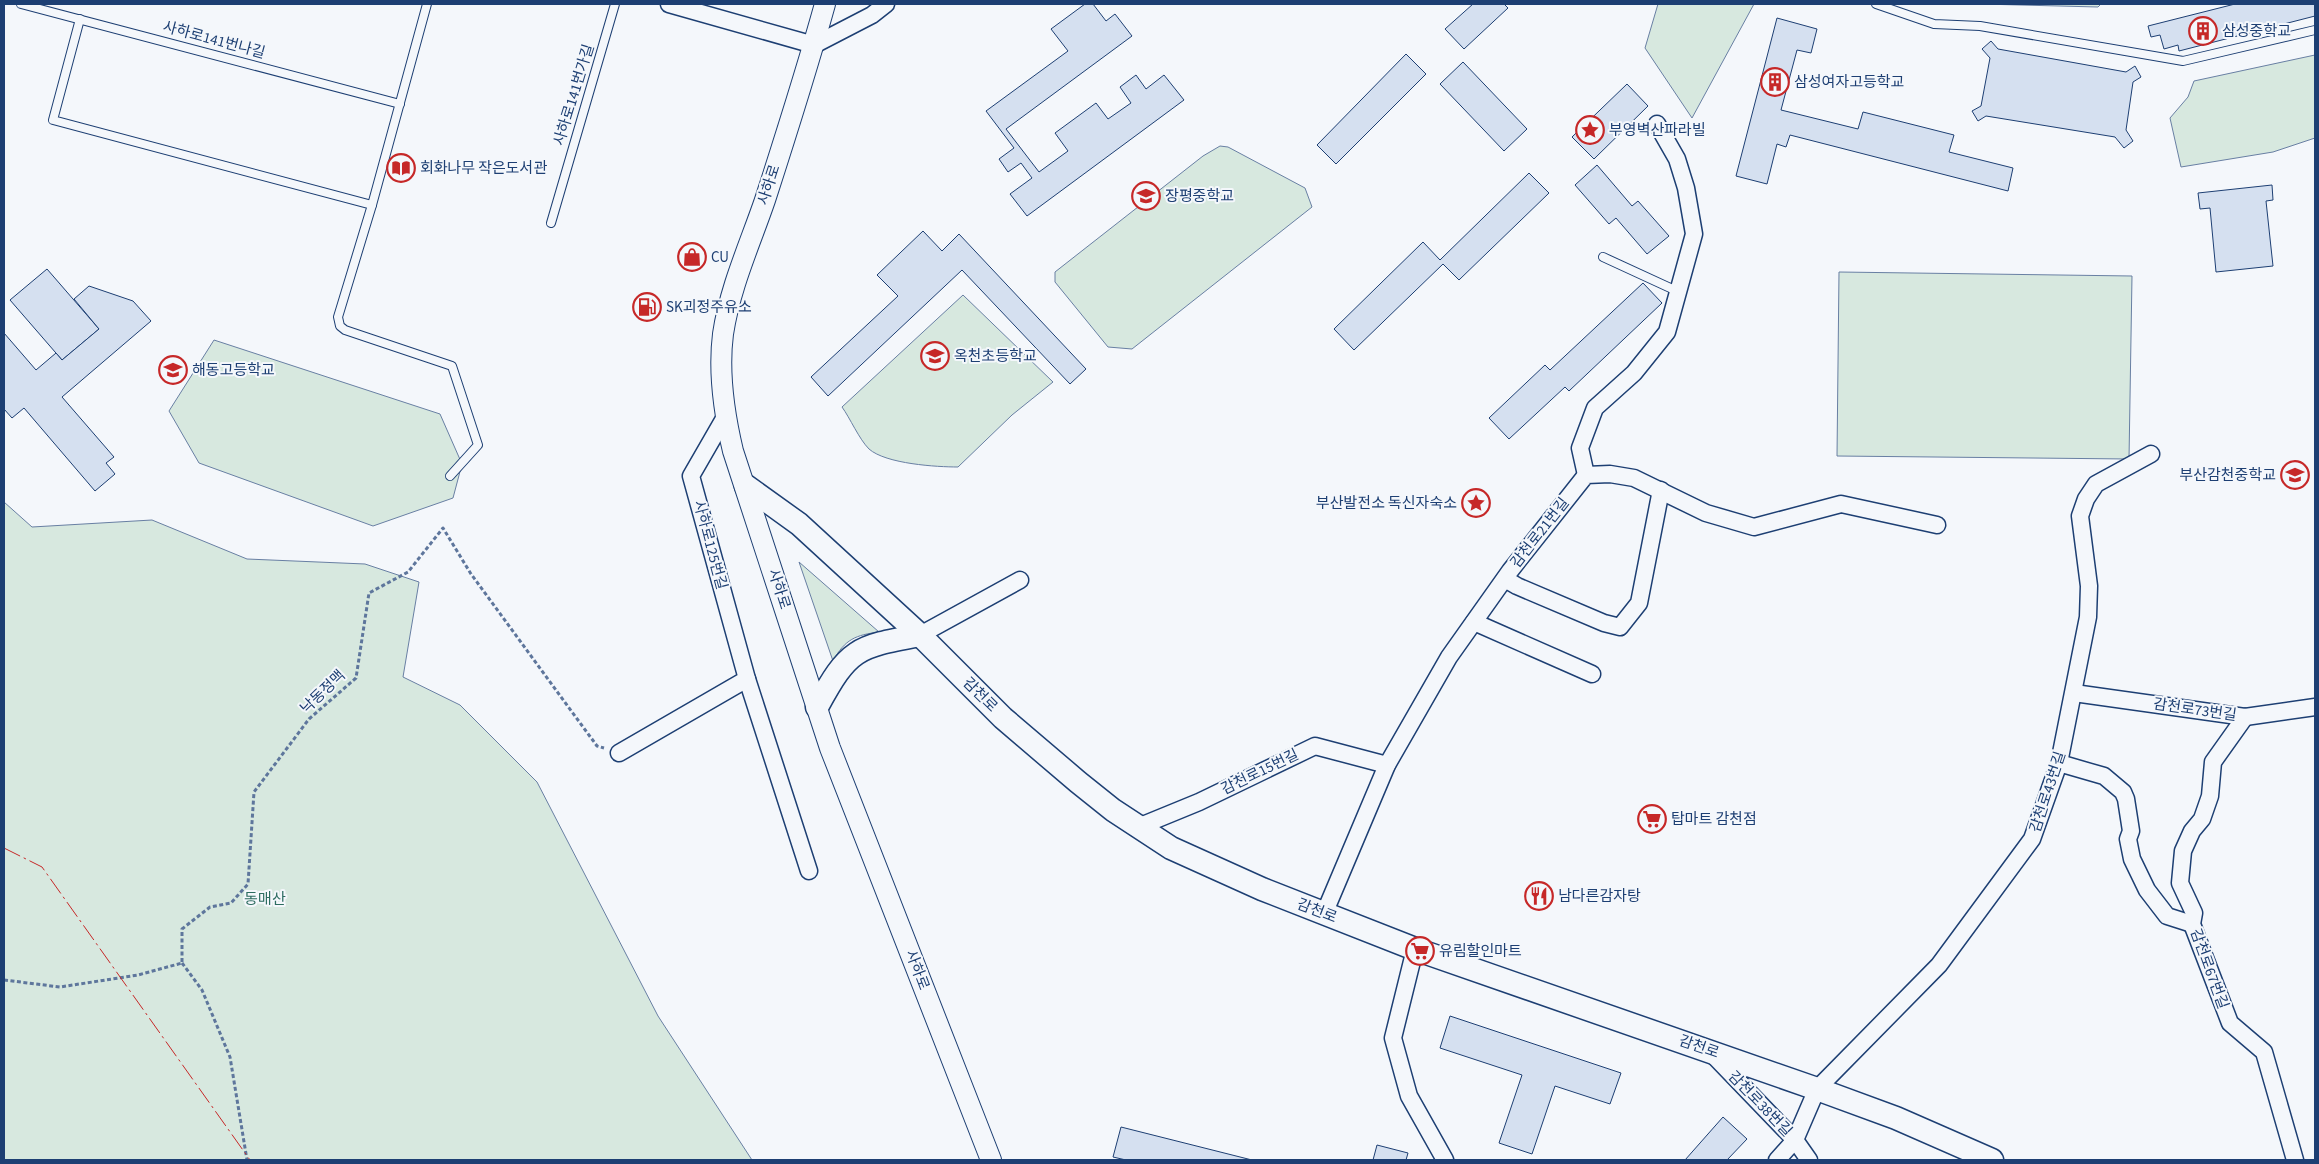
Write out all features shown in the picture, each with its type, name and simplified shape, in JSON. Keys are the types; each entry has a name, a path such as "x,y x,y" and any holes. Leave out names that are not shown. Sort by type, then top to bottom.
{"main road":[{"name":"감천로","path":"746,486 799,524 920,635 1003,718 1099,799 1138,827 1203,864 1415,949 1708,1050 1896,1118 1992,1160"},
{"path":"817,707 833,678 845,662 857,652 870,645 920,635"}],"street":[{"path":"669,4 814,45 872,15 886,4"},
{"name":"사하로","path":"825,4 814,45 764,201 737,276 728,311 721,360 725,417 733,450 830,748 992,1160"},
{"path":"1657,124 1679,166 1686,188 1694,234 1667,332 1634,373 1595,408 1580,448 1586,475 1610,474 1634,478 1706,513 1754,527 1841,504 1937,524"},
{"name":"사하로125번길","path":"725,417 691,476 747,679 809,871"},
{"name":"감천로43번길","path":"1817,1089 1939,965 2032,839 2059,763 2088,617 2089,586 2080,516 2086,499 2096,484 2151,454"},
{"name":"감천로21번길","path":"1324,914 1387,765 1449,657 1505,579 1586,475"},
{"path":"1505,579 1516,586 1604,623 1620,627 1639,603 1661,490"},
{"path":"920,635 1020,580"},
{"path":"1474,622 1592,674"},
{"path":"619,753 747,679"},
{"name":"감천로73번길","path":"2074,693 2245,717 2315,707"},
{"name":"감천로67번길","path":"2245,717 2213,762 2210,796 2202,819 2192,831 2183,851 2180,883 2194,913 2192,924 2230,1023 2264,1052 2295,1160"},
{"name":"감천로15번길","path":"1138,827 1198,802 1314,746 1387,765"},
{"path":"2059,763 2104,776 2123,792 2126,798 2131,831 2128,839 2132,858 2146,890 2167,916 2192,924"},
{"path":"1415,949 1393,1038 1409,1096 1445,1160"},
{"name":"감천로38번길","path":"1708,1050 1795,1140 1809,1160"},
{"path":"1777,1160 1795,1140 1817,1089"}],"lane":[{"name":"사하로141번나길","path":"21,4 400,104"},
{"path":"427,4 372,205 338,317 340,326 345,330 452,366 478,445 450,476"},
{"name":"사하로141번가길","path":"550,223 615,4"},
{"path":"1876,4 1934,24 1980,26 2183,61 2315,30"},
{"path":"80,19 53,120 372,205"},
{"path":"1602,257 1679,292"}],"path":[{"name":"낙동정맥","path":"182,964 182,929 210,907 231,903 248,884 254,792 309,719 356,678 369,594 408,572 442,528 471,574 597,746 619,753"},
{"path":"4,980 60,987 138,975 182,964 202,990 230,1057 247,1160"}],"green space":[{"path":"1658,4 1754,4 1692,118 1645,48"},
{"path":"1981,4 2101,4 2098,7"},
{"path":"2315,55 2315,138 2273,152 2181,167 2170,118 2188,97 2194,81"},
{"path":"1220,146 1228,147 1305,188 1312,207 1132,349 1108,347 1055,282 1055,272 1203,156"},
{"path":"1839,272 2132,276 2129,459 1837,456"},
{"path":"963,295 1053,382 1012,415 958,467 912,464 877,454 865,445 842,407"},
{"path":"214,340 440,414 462,464 453,498 373,526 199,463 169,411"},
{"name":"동매산","path":"4,502 32,527 152,520 247,559 365,564 419,582 403,677 460,705 537,782 658,1016 752,1160 4,1160"},
{"path":"799,562 879,632 852,639 842,648 833,661"}],"building":[{"path":"1085,4 1093,4 1106,21 1115,14 1132,36 1006,129 1039,172 1068,151 1055,133 1096,103 1108,119 1131,103 1120,87 1136,75 1146,89 1164,75 1184,100 1027,216 1010,194 1032,178 1021,163 1008,172 999,159 1014,148 986,111 1068,51 1051,29"},
{"path":"1473,4 1504,4 1508,8 1464,49 1445,29"},
{"name":"삼성중학교","path":"2235,4 2315,4 2315,16 2179,51 2178,45 2164,49 2160,35 2151,37 2148,26"},
{"name":"삼성여자고등학교","path":"1777,18 1817,29 1811,53 1797,50 1781,110 1858,129 1863,112 1954,135 1949,152 2013,168 2008,191 1790,135 1786,147 1777,144 1767,184 1736,176"},
{"path":"1991,41 1998,49 2126,72 2135,66 2141,77 2133,82 2126,130 2133,141 2124,148 2115,137 1986,116 1978,121 1972,111 1981,106 1990,58 1982,49"},
{"path":"1406,54 1426,74 1336,164 1317,145"},
{"path":"1463,62 1527,129 1504,151 1440,84"},
{"path":"1627,84 1648,106 1594,159 1572,137"},
{"path":"1597,165 1632,206 1638,201 1669,236 1647,254 1616,218 1609,224 1575,185"},
{"path":"1529,173 1549,193 1459,280 1443,264 1354,350 1334,329 1423,242 1440,260"},
{"path":"2272,185 2273,200 2266,201 2273,266 2216,272 2210,208 2200,209 2198,193"},
{"path":"923,231 942,251 959,234 1086,369 1070,384 962,270 828,396 811,377 898,296 877,275"},
{"path":"47,269 99,329 62,360 10,300"},
{"path":"1643,283 1662,303 1569,391 1565,387 1509,439 1489,418 1545,365 1550,370"},
{"path":"89,286 133,301 151,321 62,397 114,457 106,463 115,474 95,491 24,408 12,418 4,409 4,333 36,370 56,353 62,360 99,329 74,299"},
{"path":"1450,1016 1621,1073 1610,1104 1555,1086 1532,1154 1499,1143 1522,1075 1440,1048"},
{"path":"1723,1117 1747,1139 1727,1160 1685,1160"},
{"path":"1121,1127 1252,1160 1126,1160 1113,1157"},
{"path":"1377,1145 1408,1153 1406,1160 1373,1160"}],"power":[{"path":"4,848 42,867 250,1160"}],"place":[{"name":"삼성중학교","path":"2203,31"},
{"name":"삼성여자고등학교","path":"1775,82"},
{"name":"부영벽산파라빌","path":"1590,130"},
{"name":"회화나무 작은도서관","path":"401,168"},
{"name":"장평중학교","path":"1146,196"},
{"name":"CU","path":"692,257"},
{"name":"SK괴정주유소","path":"647,307"},
{"name":"옥천초등학교","path":"935,356"},
{"name":"해동고등학교","path":"173,370"},
{"name":"부산감천중학교","path":"2295,475"},
{"name":"부산발전소 독신자숙소","path":"1476,503"},
{"name":"탑마트 감천점","path":"1652,819"},
{"name":"남다른감자탕","path":"1539,896"},
{"name":"유림할인마트","path":"1420,951"}]}
